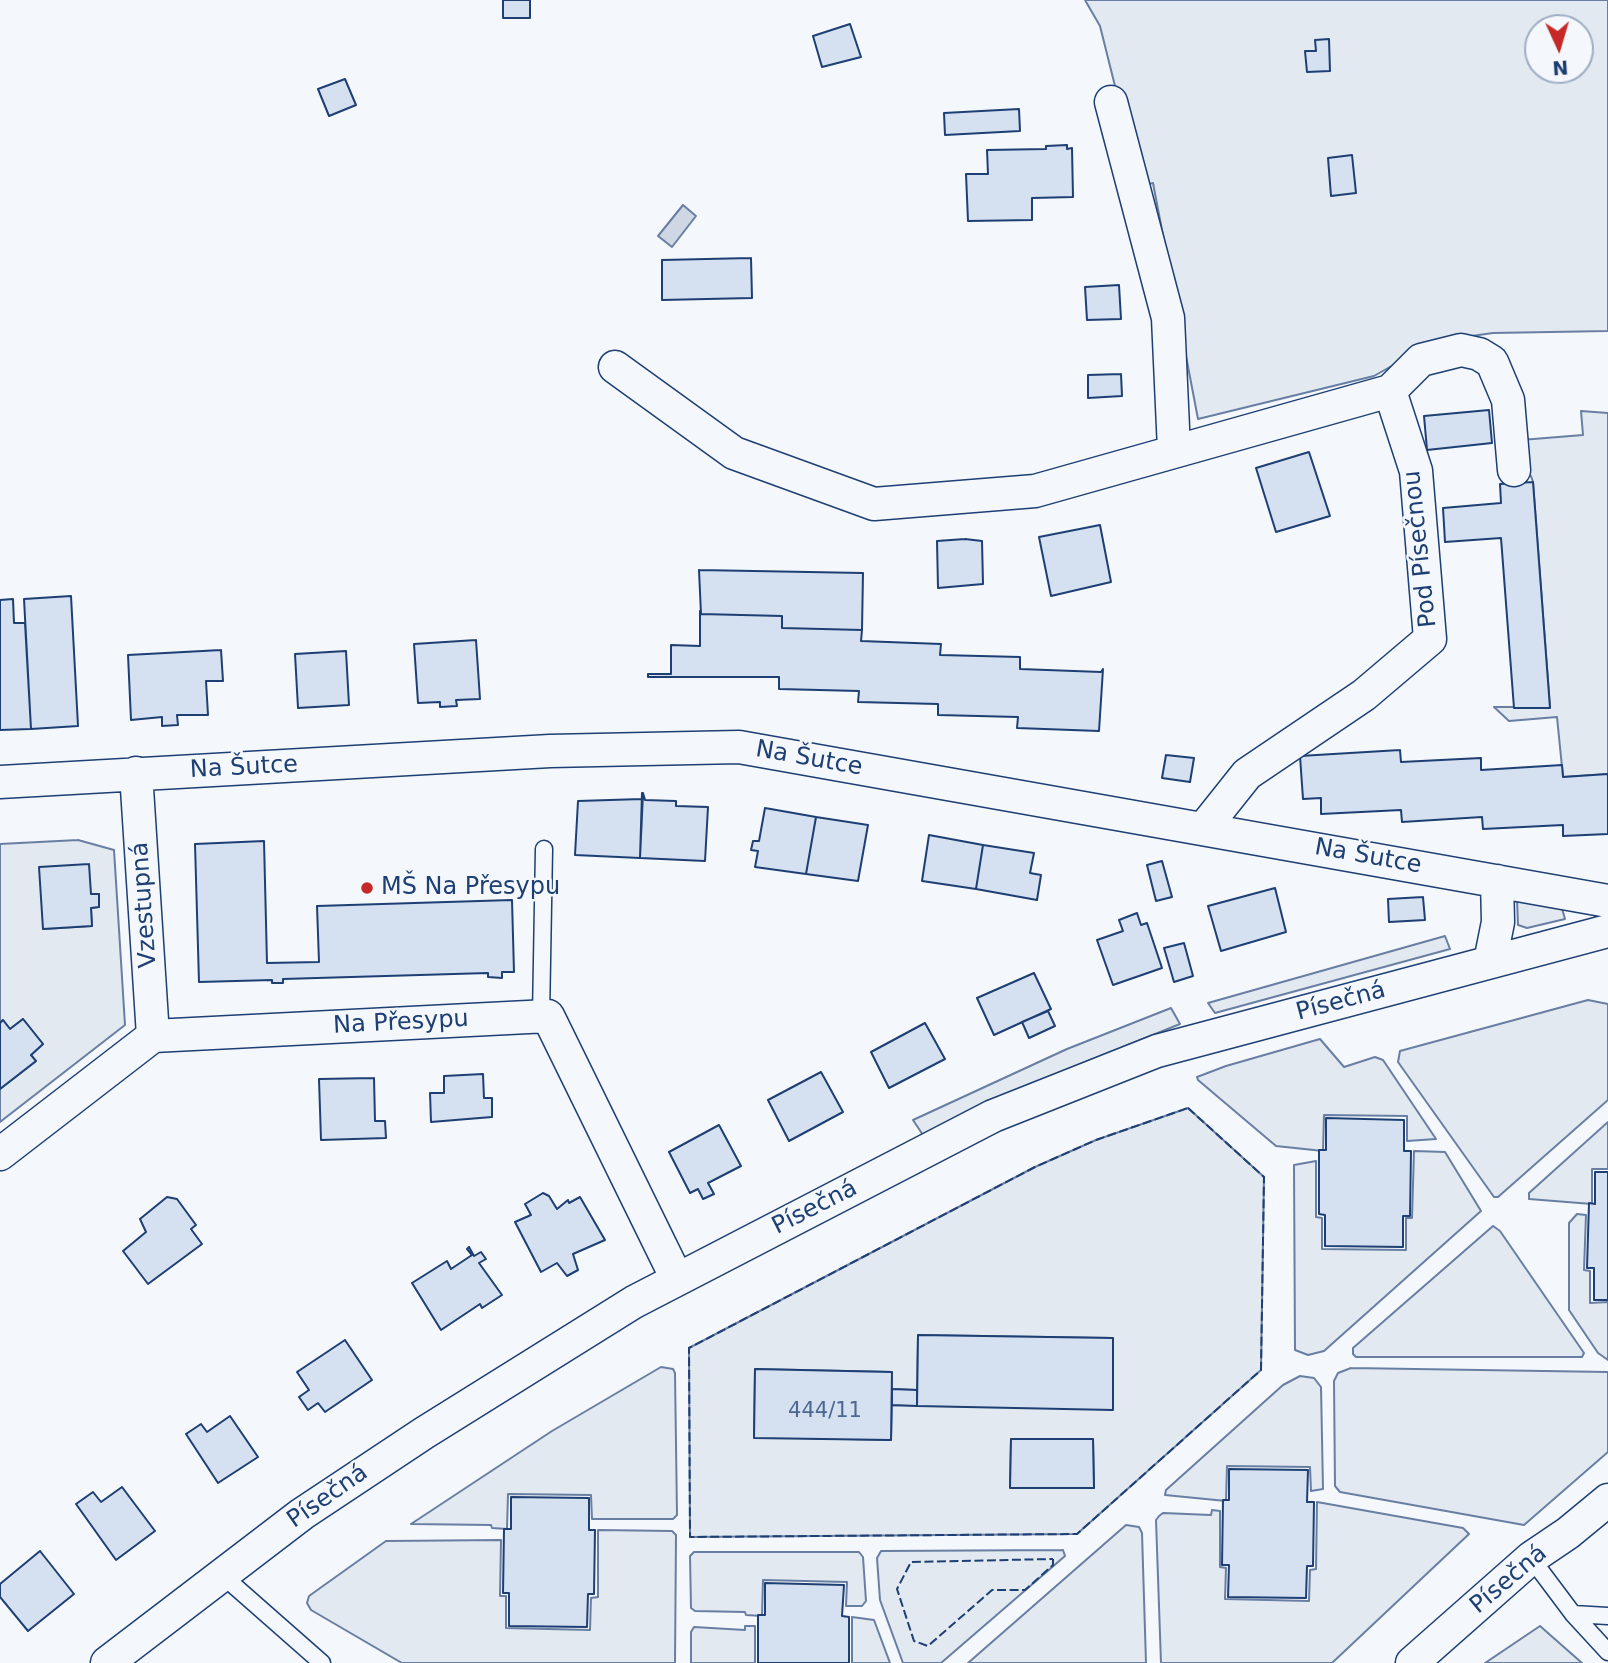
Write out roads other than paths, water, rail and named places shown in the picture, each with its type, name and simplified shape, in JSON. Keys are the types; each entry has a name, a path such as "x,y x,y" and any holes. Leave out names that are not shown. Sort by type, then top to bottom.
{"street":[{"path":"1111,102 1168,318 1174,450"},
{"path":"615,367 734,453 874,504 1035,491 1390,391 1421,360 1461,350 1479,354 1492,362 1508,400 1514,470"},
{"name":"Pod Písečnou","path":"1204,828 1247,774 1364,695 1430,639 1416,471 1390,391"},
{"name":"Na Šutce","path":"0,782 550,751 739,747 1608,901"},
{"name":"Vzestupná","path":"136,774 153,1036"},
{"path":"1490,961 1498,922 1497,881"},
{"name":"Písečná","path":"107,1663 302,1514 424,1433 634,1302 993,1116 1144,1056 1608,930"},
{"path":"541,1016 548,1016 677,1279"},
{"name":"Na Přesypu","path":"153,1036 541,1016"},
{"path":"0,1153 153,1036"},
{"name":"Písečná","path":"1412,1663 1531,1558 1568,1533 1608,1500"}],"lane":[{"path":"541,1016 544,849"},
{"path":"1531,1558 1573,1614 1608,1652"},
{"path":"222,1575 322,1663"},
{"path":"1573,1614 1608,1616"}],"place":[{"name":"MŠ Na Přesypu","path":"367,888"}]}
